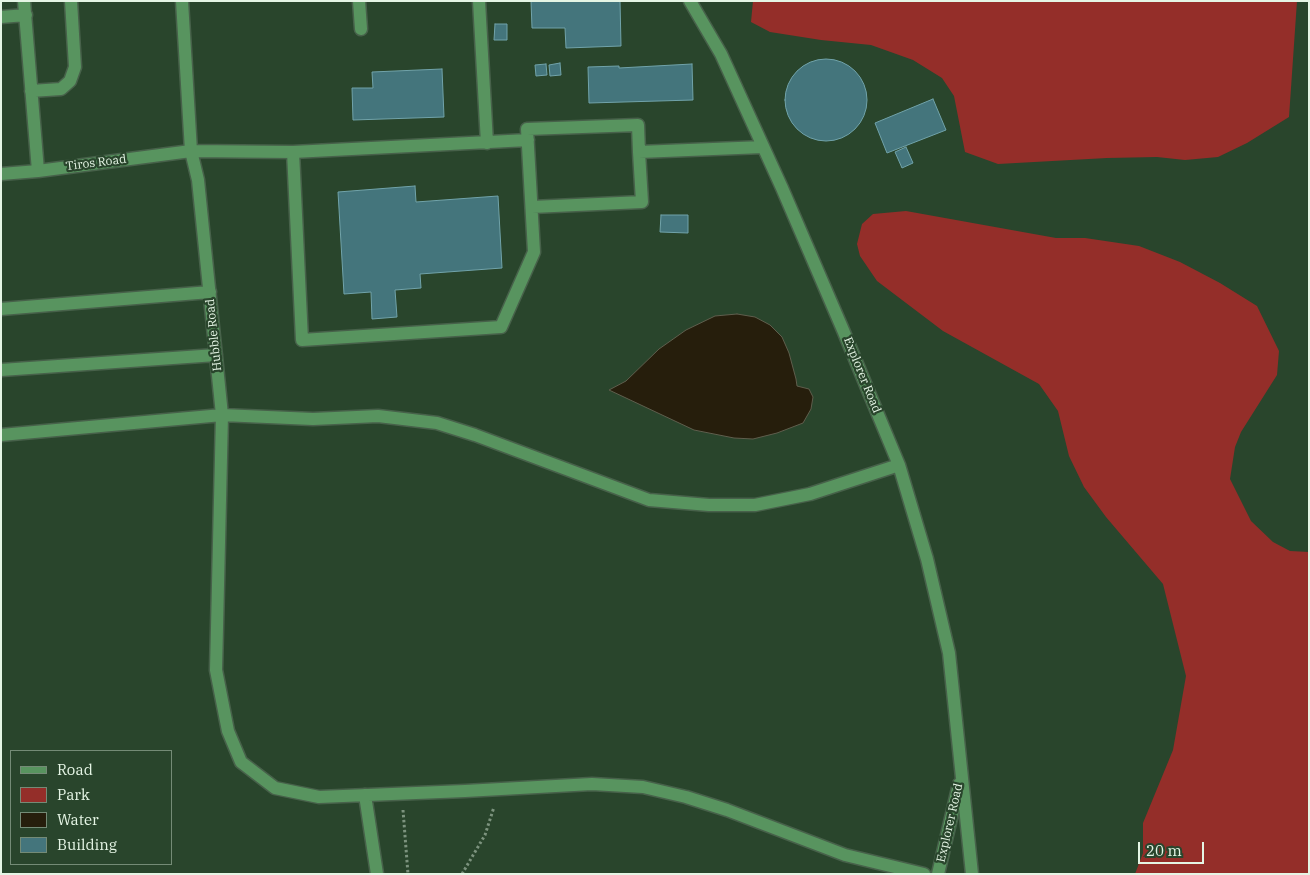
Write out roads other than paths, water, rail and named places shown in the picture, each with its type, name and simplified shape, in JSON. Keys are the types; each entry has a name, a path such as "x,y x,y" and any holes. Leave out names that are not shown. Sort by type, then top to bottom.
{"street":[{"path":"24,1 38,171"},
{"path":"31,91 61,89 70,81 75,67 71,1"},
{"name":"Hubble Road","path":"182,1 191,151 198,180 222,415 216,670 228,731 241,762 275,788 319,797 592,784 642,787 686,797 727,810 845,855 924,874"},
{"path":"359,1 361,29"},
{"path":"479,1 487,142"},
{"name":"Explorer Road","path":"690,1 721,54 763,147 899,464 927,560 949,653 972,874"},
{"path":"1,17 26,15"},
{"path":"293,152 302,340 501,326 534,252 527,129 638,125 642,202 532,206"},
{"name":"Tiros Road","path":"1,174 191,151 293,152 528,140"},
{"path":"639,152 763,147"},
{"path":"1,309 210,292"},
{"path":"1,370 216,355"},
{"path":"1,435 222,415 313,419 378,416 437,424 475,435 649,500 708,505 755,505 810,494 899,464"},
{"name":"Explorer Road","path":"938,874 961,772"},
{"path":"365,795 377,874"}],"water":[{"path":"737,314 755,317 770,325 782,337 789,353 797,386 809,389 813,397 811,409 803,423 777,433 753,439 734,438 694,430 609,390 626,381 659,349 686,330 715,316"}]}
